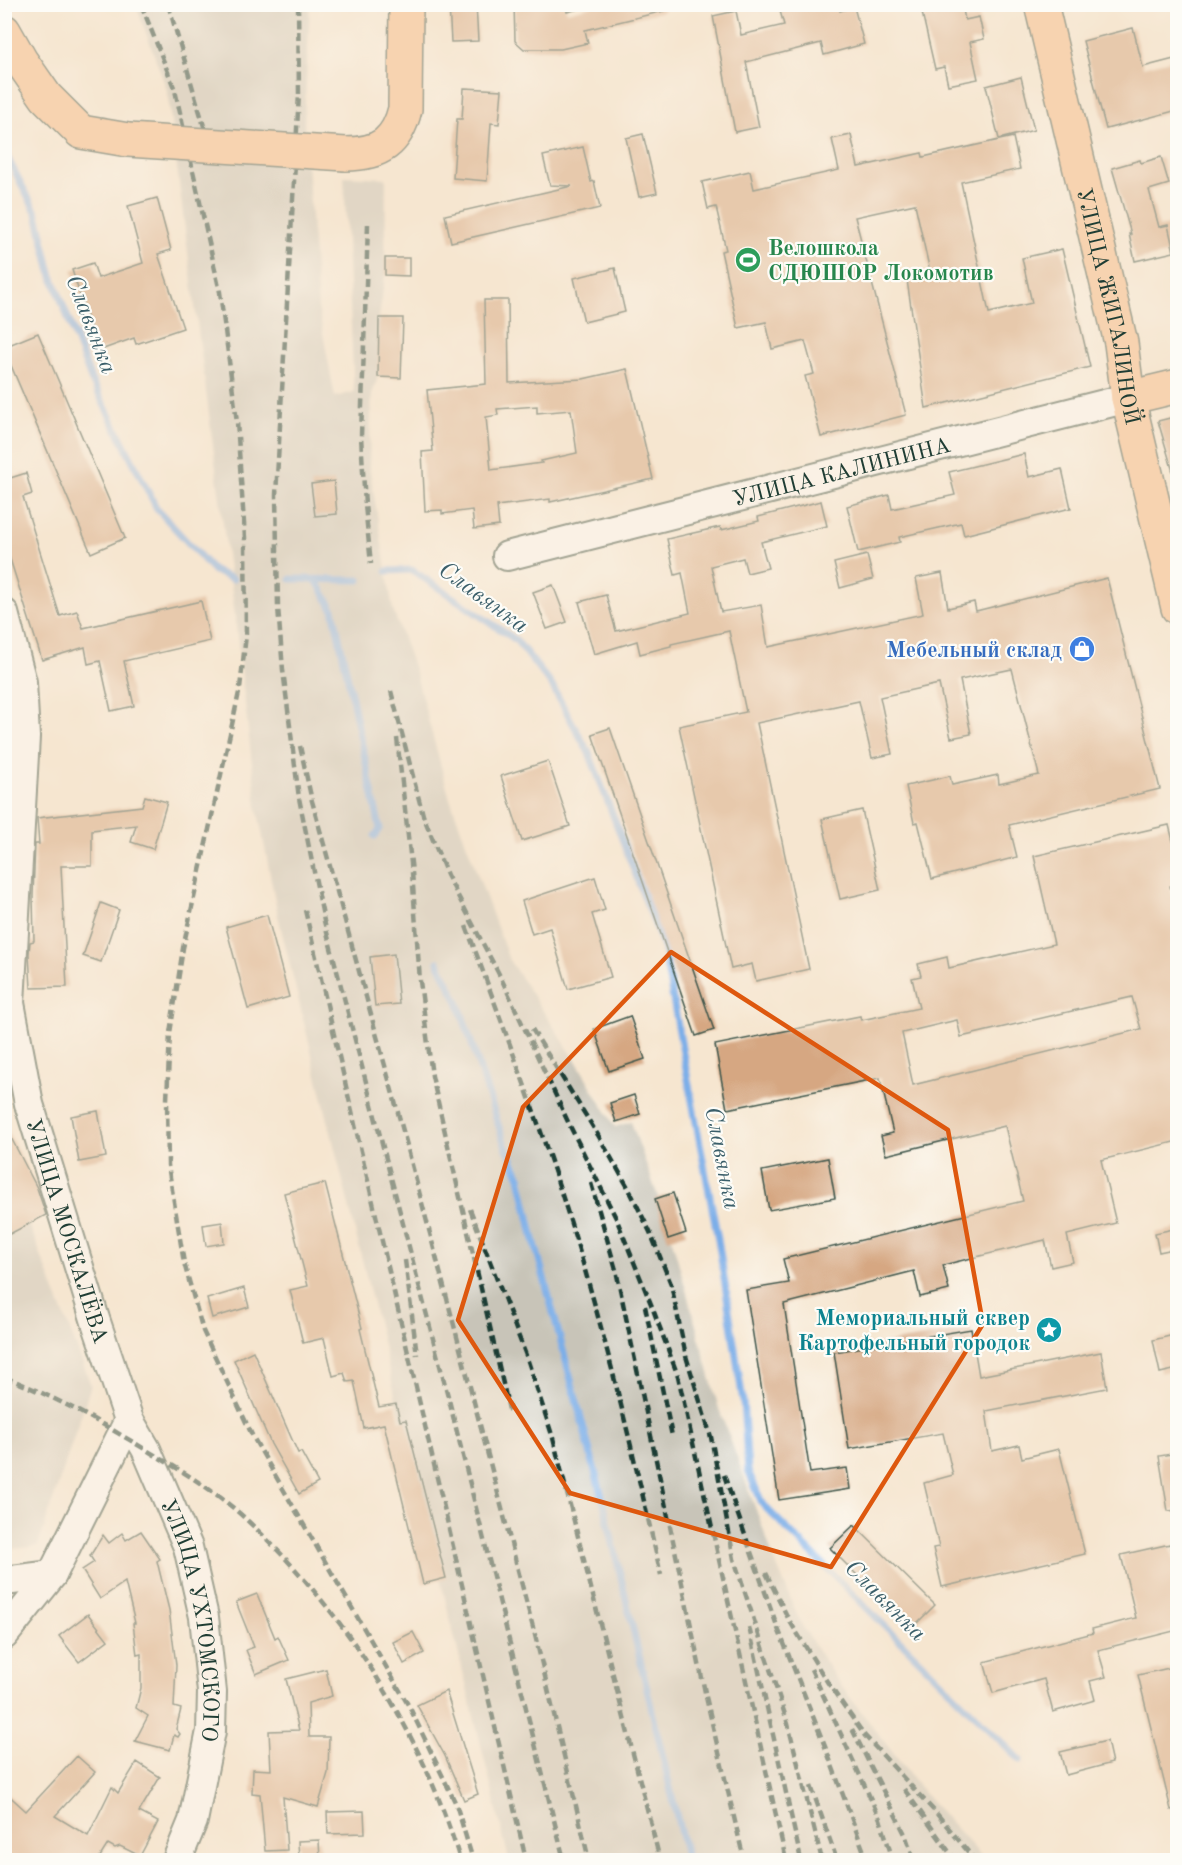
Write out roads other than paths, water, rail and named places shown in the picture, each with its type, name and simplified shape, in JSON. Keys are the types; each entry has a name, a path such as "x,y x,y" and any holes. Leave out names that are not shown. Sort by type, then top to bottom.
{"main road":[{"path":"4,31 46,97 81,132 129,140 365,154 389,142 403,118 406,4"},
{"name":"УЛИЦА ЖИГАЛИНОЙ","path":"1041,4 1121,343 1128,398 1178,608"},
{"name":"УЛИЦА КАЛИНИНА","path":"1128,398 1178,386"}],"street":[{"name":"УЛИЦА КАЛИНИНА","path":"507,556 1128,398"},
{"name":"УЛИЦА МОСКАЛЁВА","path":"4,613 22,682 15,739 10,1054 29,1104 95,1319 129,1420"},
{"path":"4,1635 52,1575 129,1420"},
{"name":"УЛИЦА УХТОМСКОГО","path":"129,1420 146,1449 188,1547 206,1628 212,1692 212,1731 193,1821 177,1860"},
{"path":"4,1581 52,1575"}],"waterway":[{"name":"Славянка","path":"4,151 37,214 51,273 91,379 157,509 214,571 233,579"},
{"name":"Славянка","path":"387,571 412,570 516,640 551,684 589,753 663,946 719,1245 743,1401 748,1471 763,1505 1020,1760"},
{"name":"Славянка","path":"291,579 359,580"},
{"path":"316,580 333,609 380,829 375,836"},
{"path":"438,962 458,1002 505,1145 520,1177 534,1240 604,1505 687,1860"}],"railway":[{"path":"141,4 175,90 220,292 237,422 245,538 246,635 240,688 183,948 170,1033 167,1100 168,1165 184,1263 203,1331 253,1437 410,1708 456,1804 473,1860"},
{"path":"168,4 211,150"},
{"path":"298,4 299,94 276,495 278,607 283,670 299,798 324,921 449,1400 564,1860"},
{"path":"368,224 361,436 371,564"},
{"path":"391,691 423,815 447,875 501,978 616,1218 678,1376 786,1860"},
{"path":"397,738 412,872 420,981 432,1076 510,1414"},
{"path":"300,746 312,801 405,1138 535,1635 589,1860"},
{"path":"305,910 526,1860"},
{"path":"466,926 532,1106 577,1242 619,1395 661,1575"},
{"path":"532,1029 629,1189 650,1232 671,1284 686,1356 711,1437 734,1559 788,1724 822,1860"},
{"path":"591,1183 616,1270 706,1697 744,1860"},
{"path":"470,1209 527,1358 553,1438 660,1860"},
{"path":"405,1260 417,1355"},
{"path":"645,1306 672,1436"},
{"path":"4,1377 80,1412 191,1477 238,1512 284,1557 318,1595 377,1677 425,1766 460,1860"},
{"path":"724,1475 777,1626 867,1860"},
{"path":"766,1573 789,1620 828,1683 865,1736 937,1814 975,1860"},
{"path":"749,1627 801,1860"},
{"path":"811,1669 880,1819 893,1860"},
{"path":"852,1729 905,1834 914,1860"},
{"path":"811,1786 837,1860"},
{"path":"904,1789 955,1860"}],"place":[{"name":"Велошкола СДЮШОР Локомотив","path":"748,260"},
{"name":"Мебельный склад","path":"1082,649"},
{"name":"Мемориальный сквер Картофельный городок","path":"1049,1330"}]}
